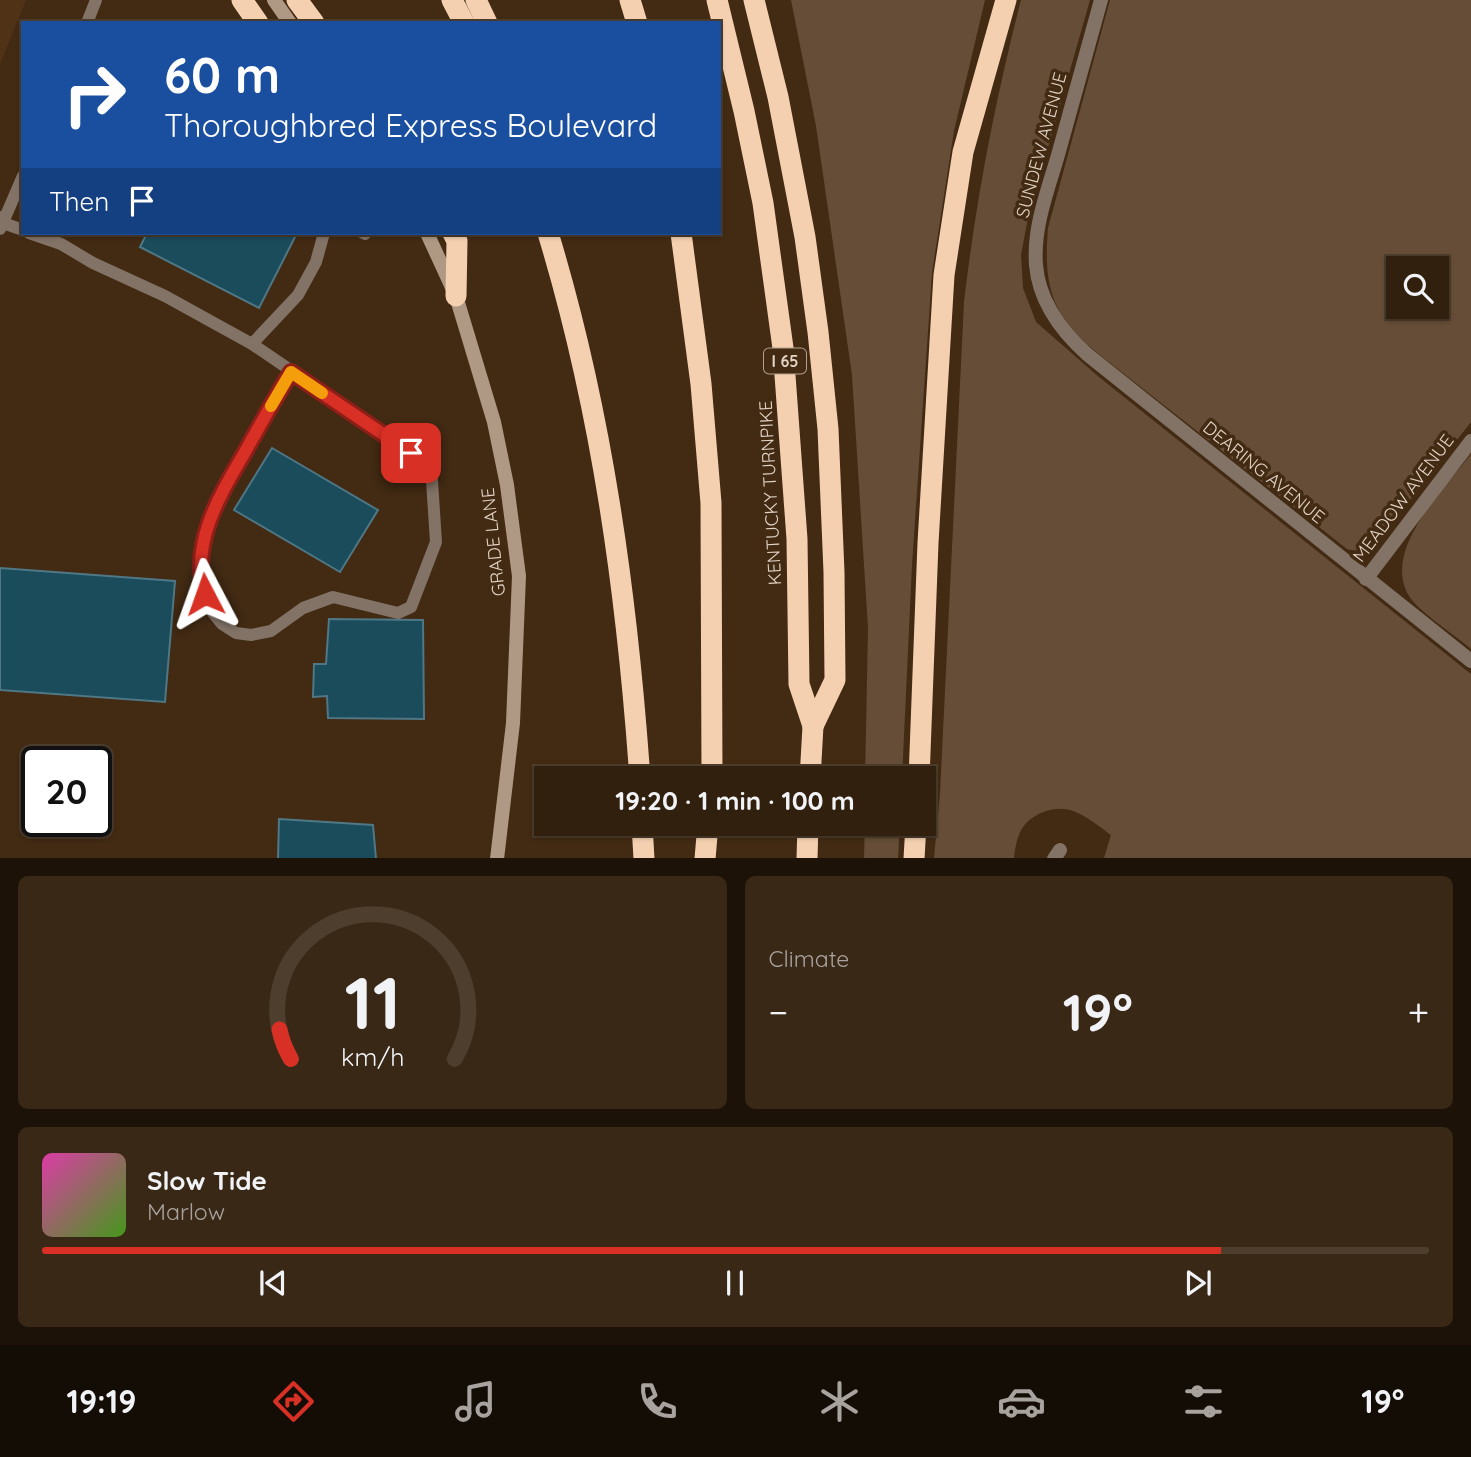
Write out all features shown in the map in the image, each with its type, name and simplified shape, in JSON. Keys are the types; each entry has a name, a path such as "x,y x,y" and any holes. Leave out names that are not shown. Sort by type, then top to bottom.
{"highway":[{"path":"242,0 257,21"},
{"path":"297,0 313,21"},
{"path":"452,0 463,21"},
{"path":"476,0 486,21"},
{"path":"630,0 636,21"},
{"name":"KENTUCKY TURNPIKE","path":"717,0 754,156 777,299 788,394 796,515 799,684 813,726 811,766"},
{"path":"754,0 783,120 805,237 828,429 836,622 835,680 813,726"},
{"path":"919,766 928,543 944,275 963,152 1006,0"},
{"path":"454,235 457,241 456,296"},
{"path":"549,235 590,396 609,496 629,639 639,766"},
{"path":"681,235 699,359 711,503 712,766"},
{"path":"643,836 644,858"},
{"path":"705,858 707,836"},
{"path":"807,858 808,836"},
{"path":"914,858 915,836"}],"main road":[{"path":"274,0 289,21"},
{"name":"GRADE LANE","path":"429,235 456,296 494,422 507,485 519,576 513,723 497,858"}],"street":[{"name":"SUNDEW AVENUE","path":"1046,302 1036,266 1039,224 1101,0"},
{"name":"DEARING AVENUE","path":"1046,302 1063,330 1088,355 1471,661"},
{"name":"MEADOW AVENUE","path":"1366,579 1471,441"}],"lane":[{"path":"88,21 96,0"},
{"path":"21,180 1,223 21,229"},
{"path":"35,235 61,244 93,263 165,296 252,344 431,466 436,542 411,607 398,613 333,597 303,608 271,631 251,635 236,634 222,624 209,608 201,580 205,535 214,505 291,372"},
{"path":"252,344 298,295 316,262 323,235"}],"shaded area":[{"path":"0,0 26,0 0,64"},
{"path":"791,0 985,0 954,131 932,273 912,565 903,766 865,766 868,628 852,375 816,126"},
{"path":"1021,0 1090,0 1028,218 1021,255 1023,288 1036,322 1099,377 1471,674 1471,858 1104,858 1111,835 1073,811 1053,809 1033,817 1023,827 1014,858 934,858 940,793 964,302 987,150"},
{"path":"1110,0 1471,0 1471,422 1380,538 1369,547 1357,551 1347,549 1084,341 1071,328 1054,300 1047,268 1048,228"},
{"path":"1471,454 1471,649 1429,616 1409,596 1403,578 1403,559 1420,520"},
{"path":"865,836 899,836 898,858 864,858"}],"building":[{"path":"146,235 296,235 259,308 140,247"},
{"path":"272,448 378,510 340,572 234,510"},
{"path":"0,568 175,581 165,702 0,690"},
{"path":"329,619 423,620 424,719 328,718 327,696 313,697 314,664 326,664"},
{"path":"279,819 373,825 376,858 278,858"}],"slow traffic":[{"path":"271,406 291,372 322,393"}],"route":[{"path":"205,594 201,580 205,535 214,505 291,372 411,453"}]}
